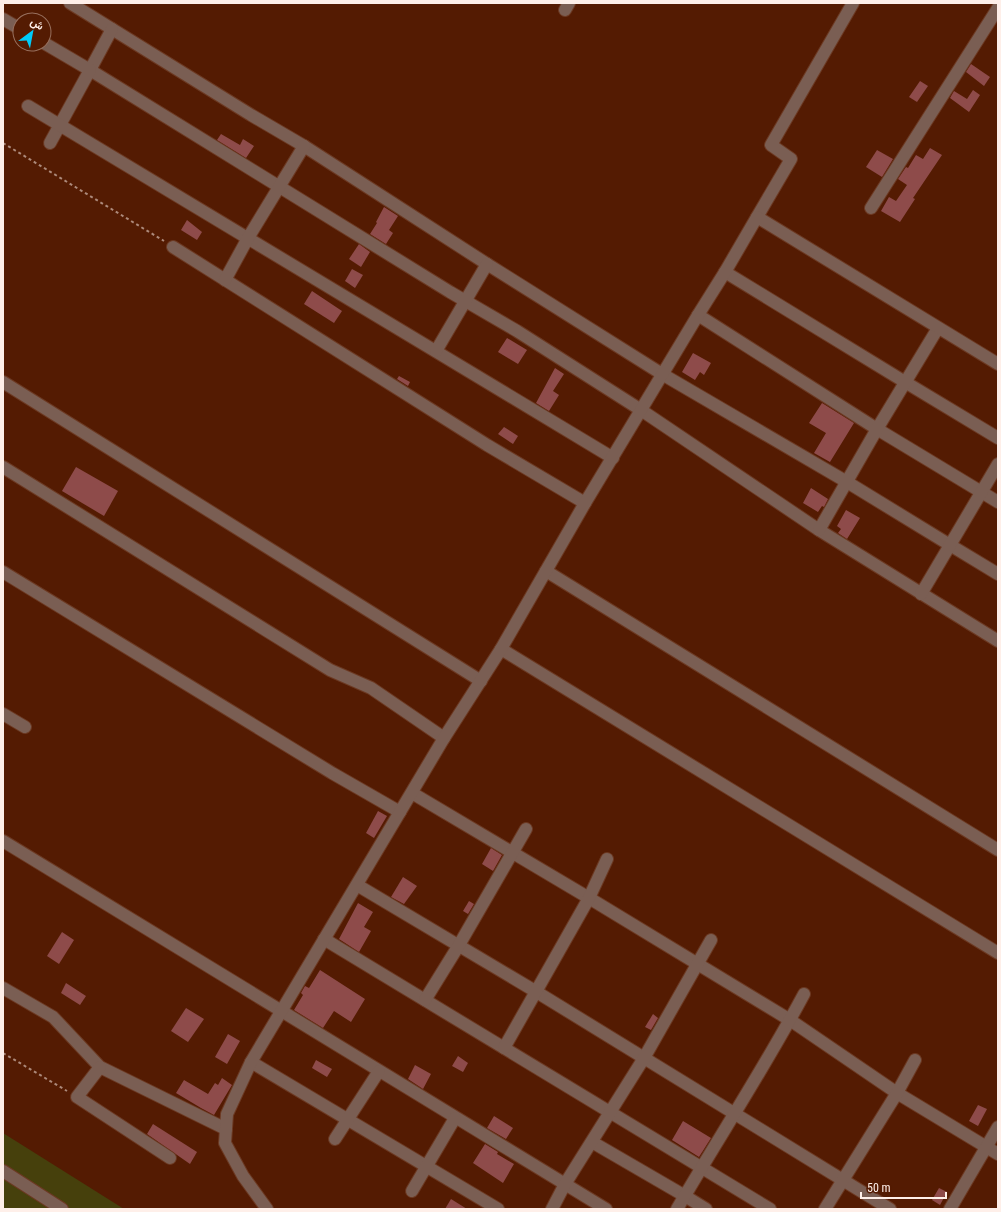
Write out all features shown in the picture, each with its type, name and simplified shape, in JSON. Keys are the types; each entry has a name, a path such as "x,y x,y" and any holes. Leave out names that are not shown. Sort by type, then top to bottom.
{"street":[{"path":"70,3 304,146 487,264 662,374 847,482 998,574"},
{"path":"267,1209 243,1176 225,1143 227,1114 251,1062 444,738 501,649 585,503 725,272 791,159 771,145 854,3"},
{"path":"871,208 998,8"},
{"path":"3,19 12,24"},
{"path":"50,143 61,126 112,29"},
{"path":"52,48 517,331 641,410 820,530 998,641"},
{"path":"28,106 613,458"},
{"path":"225,280 248,238 304,146"},
{"path":"757,217 998,364"},
{"path":"173,247 487,445 585,503"},
{"path":"436,351 487,264"},
{"path":"725,272 998,438"},
{"path":"698,315 877,429 998,502"},
{"path":"820,530 877,429 938,328"},
{"path":"3,382 481,681"},
{"path":"921,594 998,464"},
{"path":"3,467 330,670 371,688 444,738"},
{"path":"546,571 998,850"},
{"path":"3,572 325,769 400,812"},
{"path":"501,649 998,953"},
{"path":"3,714 25,727"},
{"path":"412,793 790,1020 896,1093 998,1154"},
{"path":"425,1000 459,945 526,829"},
{"path":"3,841 606,1209"},
{"path":"504,1048 588,898 607,858"},
{"path":"357,885 535,991 890,1209"},
{"path":"324,939 770,1209"},
{"path":"552,1209 565,1184 644,1058 711,940"},
{"path":"3,988 53,1017 100,1067 226,1129"},
{"path":"678,1209 701,1167 735,1114 804,994"},
{"path":"825,1209 915,1060"},
{"path":"251,1062 498,1209"},
{"path":"100,1067 77,1097 170,1158"},
{"path":"335,1140 379,1071"},
{"path":"412,1191 455,1118"},
{"path":"950,1209 998,1128"},
{"path":"592,1142 706,1209"},
{"path":"3,1171 62,1209"}],"path":[{"path":"3,142 173,247"},
{"path":"3,1053 77,1097"}],"shaded area":[{"path":"3,1133 124,1209 3,1209"}],"building":[{"path":"971,64 990,77 984,86 966,72"},
{"path":"920,81 928,86 917,102 909,97"},
{"path":"973,90 980,95 969,112 950,98 954,91 967,99"},
{"path":"221,134 240,145 243,139 254,146 246,158 217,140"},
{"path":"930,148 942,155 913,198 915,199 900,222 881,211 889,197 896,201 907,185 898,179 906,167 908,168 916,155 923,159"},
{"path":"877,150 893,159 882,177 866,167"},
{"path":"384,207 398,216 389,230 393,233 386,244 370,234"},
{"path":"187,220 202,232 197,240 181,230"},
{"path":"359,244 370,252 361,267 349,259"},
{"path":"352,269 363,275 355,288 345,281"},
{"path":"312,291 342,311 334,323 304,304"},
{"path":"507,338 527,350 518,364 498,352"},
{"path":"693,353 711,363 704,375 700,372 695,380 682,372"},
{"path":"555,368 564,374 553,391 559,395 549,411 536,403"},
{"path":"399,376 410,382 408,386 397,379"},
{"path":"822,403 854,423 830,462 814,453 826,433 809,423"},
{"path":"504,427 518,436 513,444 498,434"},
{"path":"76,467 118,491 104,516 62,491"},
{"path":"811,488 828,499 824,507 822,506 818,512 803,503"},
{"path":"846,510 860,518 847,539 838,533 841,529 837,526"},
{"path":"378,811 387,816 374,838 366,833"},
{"path":"491,848 502,855 493,871 482,864"},
{"path":"403,877 417,886 404,904 391,897"},
{"path":"469,901 474,904 468,914 463,911"},
{"path":"358,903 373,912 364,927 371,931 359,952 339,939"},
{"path":"62,932 74,940 59,964 47,956"},
{"path":"320,970 365,999 351,1022 334,1011 323,1028 294,1010 303,995 301,993 305,986 309,988"},
{"path":"66,983 86,996 80,1005 61,993"},
{"path":"186,1008 204,1019 188,1042 171,1031"},
{"path":"653,1014 658,1018 651,1030 645,1027"},
{"path":"228,1034 240,1041 227,1064 215,1057"},
{"path":"458,1056 468,1063 463,1072 452,1066"},
{"path":"316,1060 332,1069 327,1077 312,1068"},
{"path":"415,1065 431,1074 423,1089 408,1079"},
{"path":"222,1078 232,1085 214,1115 176,1093 184,1080 208,1094 215,1083 218,1085"},
{"path":"978,1105 987,1109 978,1126 969,1121"},
{"path":"494,1116 513,1128 506,1139 487,1128"},
{"path":"683,1121 711,1138 699,1157 672,1140"},
{"path":"153,1124 197,1152 190,1164 147,1134"},
{"path":"485,1144 498,1152 497,1154 514,1164 503,1183 473,1163"},
{"path":"939,1188 947,1192 940,1205 932,1200"},
{"path":"451,1199 467,1209 445,1209"}]}
